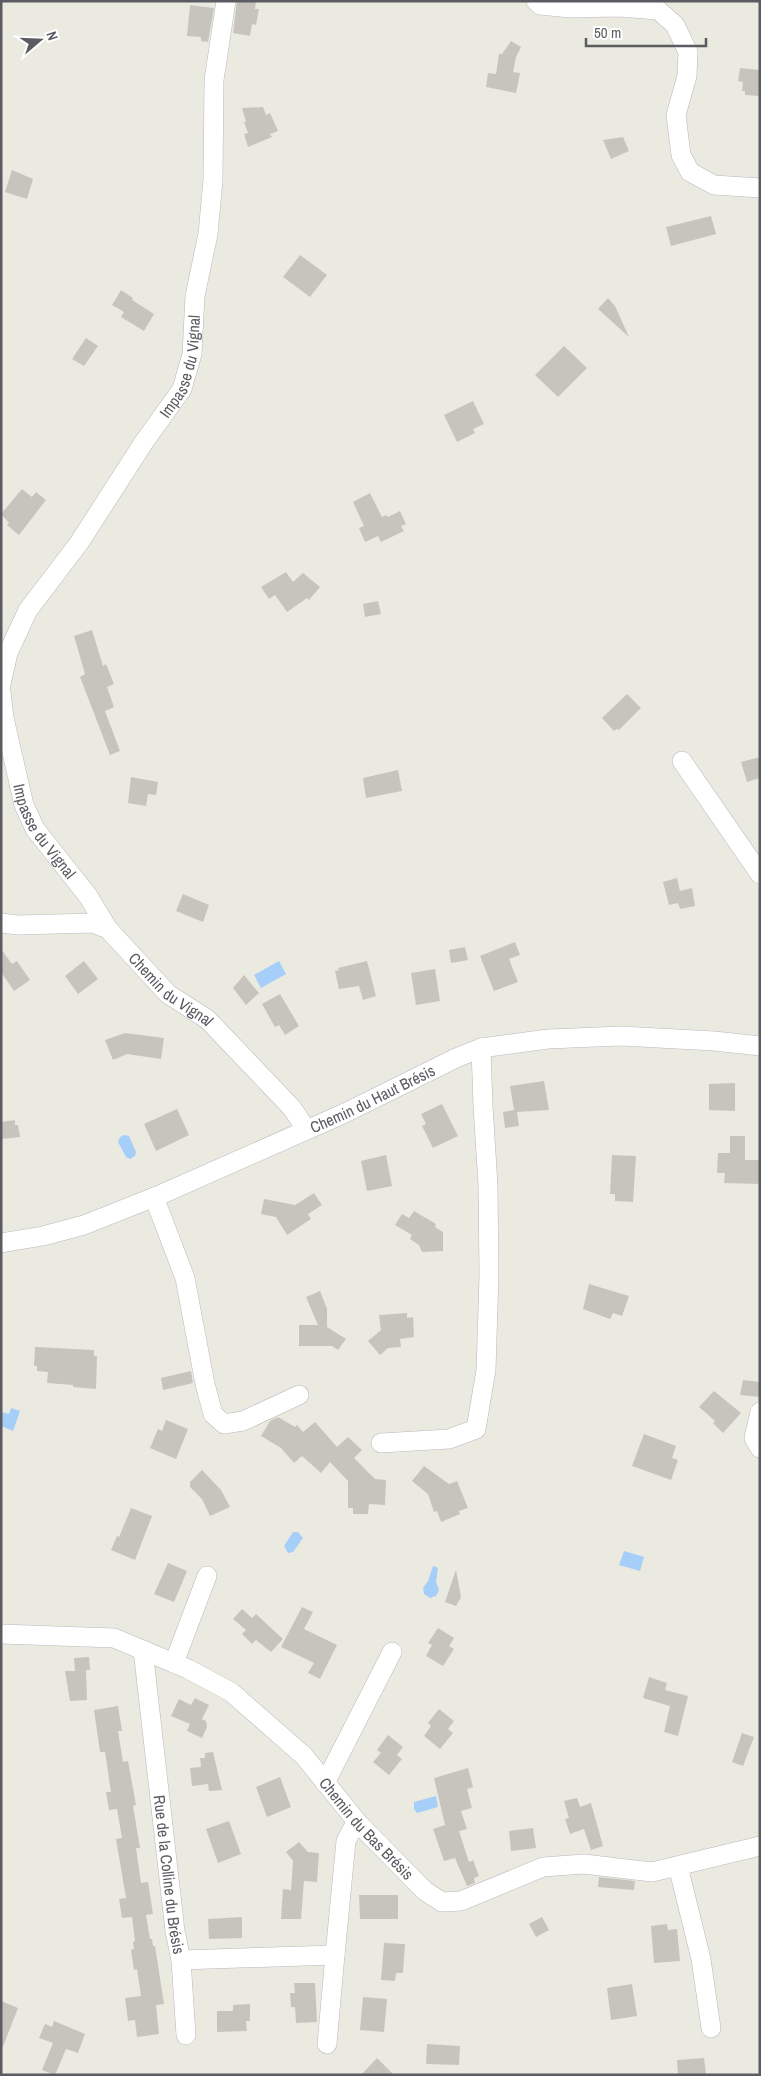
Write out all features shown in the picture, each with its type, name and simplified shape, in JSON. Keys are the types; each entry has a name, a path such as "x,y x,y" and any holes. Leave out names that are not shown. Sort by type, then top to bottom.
{"street":[{"name":"Impasse du Vignal","path":"1,684 8,653 28,610 79,544 144,442 182,389 192,354 195,296 208,234 213,180 214,80 226,1"},
{"path":"536,1 540,5 570,8 619,7 658,10 675,25 688,52 687,76 676,115 681,155 690,172 714,185 760,188"},
{"name":"Impasse du Vignal","path":"1,692 4,718 24,805 35,830 88,896 108,929"},
{"path":"682,761 760,874"},
{"path":"1,923 18,925 93,923 108,929"},
{"name":"Chemin du Vignal","path":"108,929 168,994 207,1019 292,1108 306,1129"},
{"name":"Chemin du Haut Brésis","path":"1,1243 43,1236 84,1225 154,1197 344,1113 456,1058 481,1048 548,1040 621,1036 714,1041 760,1046"},
{"path":"381,1443 449,1439 476,1429 486,1370 489,1275 488,1185 482,1106 481,1048"},
{"path":"154,1197 185,1278 204,1384 212,1414 224,1424 243,1421 298,1395"},
{"path":"760,1412 754,1438 760,1448"},
{"path":"174,1663 207,1576"},
{"name":"Chemin du Bas Brésis","path":"1,1634 114,1638 174,1663 231,1692 304,1756 358,1822 425,1891 442,1902 460,1901 543,1867 584,1864 652,1872 760,1846"},
{"name":"Rue de la Colline du Brésis","path":"142,1650 175,1931 181,1960 335,1955"},
{"path":"325,1782 392,1652"},
{"path":"327,2044 335,1977 335,1955 346,1841 352,1828 358,1822"},
{"path":"678,1866 701,1959 711,2028"},
{"path":"181,1960 186,2035"}],"water":[{"path":"279,961 286,974 261,988 254,975"},
{"path":"124,1135 129,1136 136,1152 135,1156 130,1159 126,1157 118,1142 120,1137"},
{"path":"11,1408 20,1411 13,1431 1,1426 1,1412 9,1414"},
{"path":"293,1532 298,1532 303,1538 293,1552 288,1553 284,1546"},
{"path":"624,1551 644,1557 640,1571 619,1565"},
{"path":"433,1566 438,1568 436,1582 439,1590 436,1596 430,1598 424,1594 423,1588 428,1581"},
{"path":"436,1796 438,1807 417,1813 414,1809 414,1802"}],"building":[{"path":"237,1 256,1 255,9 259,9 256,25 252,24 250,36 233,33"},
{"path":"190,5 214,8 208,42 201,41 201,37 187,36"},
{"path":"511,41 521,47 516,57 513,72 520,73 516,93 486,87 488,73 496,74 499,54 502,54"},
{"path":"740,68 760,70 760,96 745,95 745,91 742,91 743,82 738,81"},
{"path":"263,107 266,115 270,113 278,131 270,134 272,137 248,147 244,134 248,133 242,108"},
{"path":"623,137 629,151 611,159 603,140"},
{"path":"12,170 33,179 27,199 5,192"},
{"path":"711,216 716,234 671,246 666,227"},
{"path":"300,255 327,275 310,297 283,277"},
{"path":"121,290 133,298 132,300 154,314 144,331 121,317 124,312 112,305"},
{"path":"608,298 615,306 629,337 598,309"},
{"path":"86,338 98,346 84,366 72,359"},
{"path":"564,346 587,368 558,397 535,375"},
{"path":"473,401 484,424 473,429 475,433 457,442 444,415"},
{"path":"22,489 32,497 36,492 46,500 19,535 7,525 9,523 1,514"},
{"path":"370,493 382,517 386,515 388,517 400,511 406,524 401,526 404,531 381,542 378,536 365,542 359,528 364,526 353,502"},
{"path":"286,572 293,582 303,573 320,587 309,600 307,598 287,612 275,595 269,599 261,587"},
{"path":"378,601 381,614 365,617 363,604"},
{"path":"92,630 103,666 106,664 114,684 107,687 114,707 105,711 120,751 110,755 80,677 85,674 74,636"},
{"path":"627,694 641,708 619,730 614,731 602,718"},
{"path":"760,757 760,778 747,782 741,762"},
{"path":"398,770 402,791 366,798 363,778"},
{"path":"131,777 158,782 156,795 148,794 146,806 128,803"},
{"path":"677,878 680,891 692,888 695,906 680,909 678,903 669,905 663,882"},
{"path":"183,894 209,905 203,922 176,911"},
{"path":"515,942 520,955 509,959 518,982 494,991 480,956"},
{"path":"465,947 468,960 451,963 449,950"},
{"path":"1,949 12,964 17,961 30,980 14,991 1,972"},
{"path":"84,961 98,979 78,994 65,976"},
{"path":"367,961 376,996 363,1000 359,986 339,989 335,971 339,970 338,968"},
{"path":"435,969 440,1001 416,1005 411,973"},
{"path":"244,975 259,993 246,1005 233,988"},
{"path":"280,994 299,1026 285,1035 279,1025 275,1027 262,1004"},
{"path":"125,1033 164,1038 161,1059 127,1054 113,1060 105,1040"},
{"path":"544,1081 549,1110 517,1112 519,1126 505,1128 503,1112 514,1110 510,1086"},
{"path":"735,1083 735,1111 709,1110 709,1084"},
{"path":"442,1104 458,1136 433,1148 422,1126 426,1124 421,1114"},
{"path":"177,1109 189,1135 156,1151 144,1124"},
{"path":"15,1120 20,1137 1,1139 1,1122"},
{"path":"730,1136 745,1136 745,1160 760,1160 760,1184 724,1183 725,1173 717,1173 718,1153 730,1153"},
{"path":"386,1155 392,1186 367,1191 361,1161"},
{"path":"612,1155 636,1156 633,1202 615,1201 615,1194 610,1194"},
{"path":"314,1193 322,1205 308,1214 311,1219 287,1235 276,1217 261,1214 264,1199 295,1205"},
{"path":"414,1211 436,1224 435,1227 443,1232 443,1251 422,1252 419,1245 410,1239 412,1235 395,1225 402,1214 409,1218"},
{"path":"589,1284 629,1296 622,1316 613,1313 610,1319 583,1309"},
{"path":"320,1291 327,1309 327,1327 346,1339 338,1350 332,1346 299,1346 299,1325 318,1325 306,1297"},
{"path":"407,1313 407,1318 413,1317 414,1337 400,1339 401,1347 388,1348 380,1355 368,1341 381,1330 379,1315"},
{"path":"35,1347 94,1350 94,1356 97,1356 96,1389 47,1383 48,1372 37,1371 37,1366 34,1366"},
{"path":"191,1371 193,1383 163,1390 161,1378"},
{"path":"743,1380 760,1382 760,1397 740,1395"},
{"path":"714,1391 741,1413 723,1433 713,1423 715,1421 699,1407"},
{"path":"278,1417 295,1427 297,1425 303,1432 315,1422 337,1447 348,1437 362,1450 354,1458 375,1479 386,1480 385,1505 369,1504 368,1514 353,1514 353,1508 348,1508 348,1481 330,1462 321,1473 302,1456 294,1463 281,1448 261,1436 270,1421"},
{"path":"166,1420 188,1429 176,1459 150,1448 158,1429 162,1431"},
{"path":"644,1434 676,1446 672,1458 678,1460 671,1480 632,1466"},
{"path":"424,1466 449,1484 457,1481 468,1508 459,1511 460,1514 441,1522 437,1511 434,1512 428,1494 412,1481"},
{"path":"202,1470 221,1490 230,1507 210,1516 202,1499 190,1487 190,1482"},
{"path":"131,1508 152,1516 135,1560 111,1550 117,1536 119,1537"},
{"path":"168,1563 187,1571 174,1602 154,1594"},
{"path":"456,1570 461,1597 456,1606 445,1602"},
{"path":"302,1607 313,1612 304,1629 337,1645 320,1679 308,1673 314,1663 281,1647"},
{"path":"242,1609 252,1618 256,1614 283,1639 271,1652 256,1640 252,1644 242,1634 246,1630 233,1619"},
{"path":"438,1628 454,1638 449,1646 454,1649 443,1666 426,1656 432,1645 428,1643"},
{"path":"89,1657 90,1670 86,1670 87,1700 70,1701 65,1671 75,1671 74,1658"},
{"path":"649,1677 667,1683 665,1690 688,1696 678,1736 664,1732 670,1706 643,1698"},
{"path":"195,1698 209,1705 202,1719 206,1721 207,1727 202,1738 187,1731 190,1724 171,1716 179,1699 191,1705"},
{"path":"118,1706 122,1731 118,1731 123,1762 128,1761 136,1805 133,1806 140,1848 136,1848 141,1883 148,1882 153,1914 146,1915 150,1939 152,1939 153,1946 155,1946 164,2004 156,2005 159,2034 137,2037 135,2020 128,2021 125,1998 141,1996 137,1969 134,1970 131,1950 134,1949 133,1942 135,1941 132,1917 122,1918 119,1899 126,1898 116,1839 122,1838 117,1809 109,1810 106,1792 111,1792 105,1752 100,1752 94,1710"},
{"path":"439,1709 454,1721 448,1729 453,1733 440,1749 424,1736 431,1726 428,1723"},
{"path":"742,1733 754,1737 743,1766 732,1762"},
{"path":"388,1735 403,1747 397,1755 402,1759 389,1775 373,1762 381,1753 377,1750"},
{"path":"213,1752 222,1790 209,1791 208,1784 192,1786 190,1768 201,1767 200,1758 205,1758 205,1753"},
{"path":"468,1768 473,1787 467,1789 472,1808 461,1811 467,1829 459,1831 469,1862 473,1860 479,1876 474,1878 475,1883 467,1886 455,1858 444,1861 433,1829 445,1825 434,1778"},
{"path":"280,1777 291,1807 267,1817 256,1787"},
{"path":"577,1798 580,1807 591,1803 603,1846 591,1850 584,1829 570,1834 565,1819 569,1818 564,1801"},
{"path":"229,1821 241,1854 218,1863 206,1829"},
{"path":"533,1828 536,1848 511,1851 509,1831"},
{"path":"299,1842 308,1852 319,1853 317,1882 304,1881 301,1919 281,1919 283,1889 291,1890 293,1861 286,1852"},
{"path":"599,1877 635,1881 634,1890 598,1887"},
{"path":"359,1895 398,1895 398,1919 360,1919"},
{"path":"242,1917 242,1938 209,1939 208,1919"},
{"path":"542,1917 549,1930 536,1937 529,1924"},
{"path":"667,1924 668,1930 677,1929 680,1961 654,1963 651,1926"},
{"path":"384,1943 405,1944 403,1973 396,1973 395,1981 381,1980"},
{"path":"294,1983 315,1983 317,2022 296,2023 295,2007 291,2007 290,1993 295,1993"},
{"path":"632,1984 637,2016 611,2020 607,1988"},
{"path":"363,1997 387,1999 384,2032 360,2030"},
{"path":"1,2001 18,2008 2,2049 1,2049"},
{"path":"250,2004 250,2021 246,2021 247,2031 217,2032 217,2011 233,2011 233,2005"},
{"path":"54,2021 85,2034 78,2053 66,2049 55,2075 42,2070 53,2043 39,2038 45,2024 52,2027"},
{"path":"427,2044 460,2046 459,2065 426,2064"},
{"path":"377,2058 394,2075 361,2075"},
{"path":"704,2058 706,2074 678,2075 677,2060"}]}
